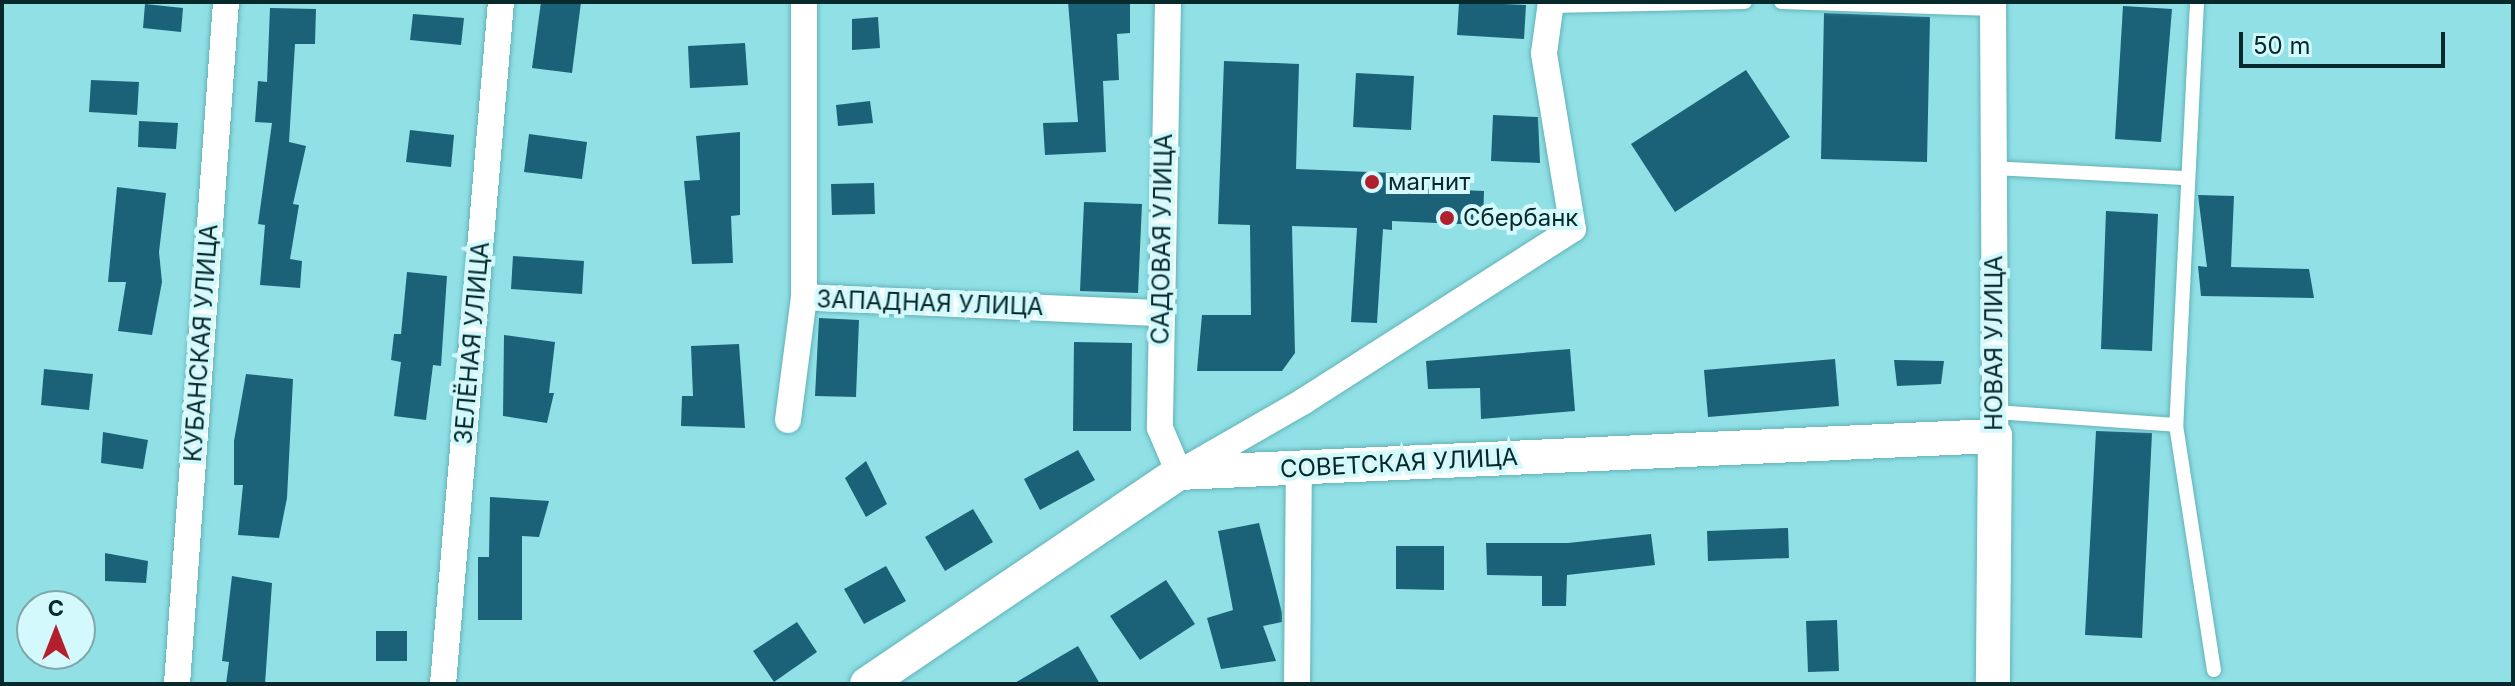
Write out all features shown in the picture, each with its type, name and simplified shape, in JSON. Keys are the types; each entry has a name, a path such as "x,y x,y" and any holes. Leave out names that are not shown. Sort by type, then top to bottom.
{"street":[{"name":"КУБАНСКАЯ УЛИЦА","path":"177,684 226,2"},
{"name":"ЗЕЛЁНАЯ УЛИЦА","path":"443,684 501,2"},
{"name":"ЗАПАДНАЯ УЛИЦА","path":"804,2 804,297 1160,313"},
{"name":"САДОВАЯ УЛИЦА","path":"1168,2 1160,428 1179,473"},
{"path":"867,684 1179,473 1304,401 1573,229 1544,53 1550,4"},
{"name":"НОВАЯ УЛИЦА","path":"1993,6 1996,424 1993,684"},
{"path":"788,420 804,297"},
{"name":"СОВЕТСКАЯ УЛИЦА","path":"1179,473 1996,424"},
{"path":"1297,684 1299,468"}],"lane":[{"path":"1550,4 1745,2"},
{"path":"1781,2 1993,6"},
{"path":"2197,2 2176,425 2214,670"},
{"path":"1992,168 2186,178"},
{"path":"1996,424 2176,425"}],"building":[{"path":"541,2 581,2 572,73 532,68"},
{"path":"1068,2 1130,2 1130,33 1117,34 1119,80 1103,81 1106,152 1045,155 1043,123 1078,122"},
{"path":"1459,2 1526,5 1524,39 1457,35"},
{"path":"145,4 183,8 181,32 143,28"},
{"path":"2123,6 2172,9 2161,142 2115,139"},
{"path":"270,8 316,9 315,44 295,44 289,142 306,146 293,204 299,205 290,259 302,261 300,288 260,285 265,225 258,224 272,123 255,122 258,81 267,82"},
{"path":"1824,13 1930,17 1927,162 1821,159"},
{"path":"413,14 464,18 461,45 410,40"},
{"path":"878,17 880,48 852,50 852,19"},
{"path":"745,43 748,85 690,88 688,46"},
{"path":"1224,61 1299,64 1296,169 1394,173 1394,187 1484,191 1483,225 1392,221 1392,230 1383,229 1377,323 1351,322 1357,228 1292,226 1295,353 1282,371 1197,371 1202,315 1251,315 1250,225 1218,224"},
{"path":"1746,70 1790,137 1675,212 1631,144"},
{"path":"1356,73 1414,76 1411,130 1353,127"},
{"path":"91,80 139,82 137,115 89,112"},
{"path":"870,101 873,123 838,126 836,105"},
{"path":"1493,115 1538,117 1540,163 1491,161"},
{"path":"139,121 178,123 176,149 138,147"},
{"path":"410,130 454,135 451,167 406,162"},
{"path":"740,132 740,215 731,216 733,263 692,264 684,181 700,180 696,136"},
{"path":"529,134 587,142 582,179 524,172"},
{"path":"874,183 875,214 832,215 831,184"},
{"path":"117,187 166,193 159,252 162,282 152,335 118,331 126,282 108,282"},
{"path":"2198,195 2234,196 2231,267 2309,269 2314,298 2201,296 2198,266 2207,267"},
{"path":"1084,202 1142,204 1138,293 1080,291"},
{"path":"2106,211 2158,214 2152,351 2101,349"},
{"path":"513,256 584,261 582,294 511,289"},
{"path":"407,272 447,276 441,366 433,365 426,420 394,416 401,362 391,360 394,334 401,334"},
{"path":"819,318 859,320 856,397 815,396"},
{"path":"504,335 555,342 549,393 554,393 547,423 503,416"},
{"path":"1074,342 1132,343 1131,431 1073,431"},
{"path":"739,344 745,428 681,426 682,396 693,396 691,346"},
{"path":"1570,349 1575,411 1481,419 1480,388 1428,389 1426,361"},
{"path":"1835,359 1839,406 1708,417 1704,370"},
{"path":"1894,360 1944,361 1941,384 1897,386"},
{"path":"44,369 93,374 89,410 41,405"},
{"path":"246,374 293,379 287,498 279,538 238,535 243,485 234,485 234,441"},
{"path":"2096,431 2152,433 2142,638 2085,635"},
{"path":"103,432 148,440 143,469 101,463"},
{"path":"1078,450 1095,480 1040,510 1024,479"},
{"path":"866,461 887,504 866,517 845,478"},
{"path":"490,497 549,501 539,537 522,536 522,620 478,620 478,557 489,557"},
{"path":"973,509 993,542 945,571 925,537"},
{"path":"1259,523 1282,613 1282,622 1263,626 1276,661 1221,669 1207,618 1233,610 1218,531"},
{"path":"1788,528 1789,558 1708,561 1707,531"},
{"path":"1651,534 1655,565 1567,575 1566,606 1542,606 1542,576 1487,575 1486,543 1568,543"},
{"path":"1396,546 1444,546 1444,590 1396,589"},
{"path":"105,553 148,561 146,583 105,581"},
{"path":"886,566 906,601 864,624 844,589"},
{"path":"232,576 272,583 265,684 226,684 229,662 222,661"},
{"path":"1166,580 1195,624 1140,660 1110,616"},
{"path":"1837,620 1839,671 1808,672 1806,621"},
{"path":"797,622 817,652 774,682 753,651"},
{"path":"376,631 407,631 407,661 376,661"},
{"path":"1078,646 1100,684 1013,684"}],"place":[{"name":"магнит","path":"1372,182"},
{"name":"Сбербанк","path":"1447,218"}]}
